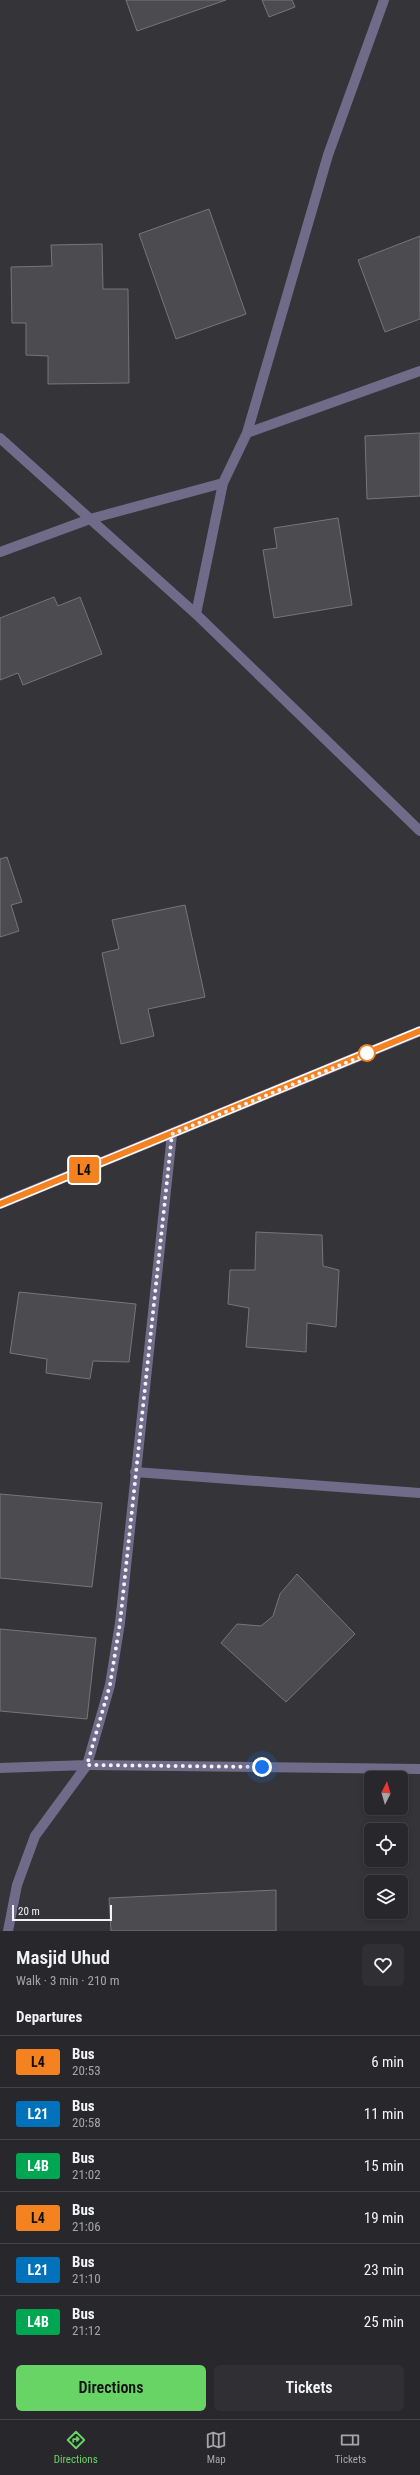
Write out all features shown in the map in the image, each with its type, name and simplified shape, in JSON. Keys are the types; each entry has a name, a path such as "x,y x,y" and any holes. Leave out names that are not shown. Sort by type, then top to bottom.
{"main road":[{"path":"0,1204 420,1032"}],"street":[{"path":"196,614 223,483 246,433 328,154 384,0"},
{"path":"246,433 420,372"},
{"path":"0,438 196,614 420,830"},
{"path":"0,552 90,519 223,483"},
{"path":"8,1931 17,1885 35,1836 87,1765 110,1685 120,1623 172,1134"},
{"path":"135,1472 420,1493"},
{"path":"0,1768 87,1765 420,1769"}],"building":[{"path":"126,0 226,0 137,31"},
{"path":"262,0 292,0 295,7 269,17"},
{"path":"209,209 246,314 176,339 139,234"},
{"path":"420,236 420,319 385,332 358,260"},
{"path":"102,244 103,289 128,289 129,383 48,384 48,356 26,355 26,323 12,323 11,267 52,266 51,245"},
{"path":"420,433 420,496 367,499 365,436"},
{"path":"338,518 352,605 274,618 263,550 277,548 274,528"},
{"path":"54,597 58,606 80,597 102,654 23,685 18,673 0,680 0,618"},
{"path":"7,857 22,902 11,905 19,931 0,937 0,859"},
{"path":"185,905 205,997 148,1009 154,1036 121,1044 102,953 119,949 112,920"},
{"path":"256,1232 322,1235 323,1266 339,1270 336,1327 307,1323 306,1352 246,1347 249,1308 228,1304 230,1270 255,1270"},
{"path":"19,1292 136,1304 129,1362 93,1361 90,1379 46,1373 47,1359 10,1353"},
{"path":"0,1494 102,1503 92,1587 0,1578"},
{"path":"297,1574 355,1634 286,1702 221,1643 237,1624 261,1626 273,1616 280,1594"},
{"path":"0,1629 96,1638 87,1719 0,1711"},
{"path":"276,1890 276,1931 111,1931 109,1898"}],"bus line":[{"name":"L4","path":"0,1204 420,1031"}],"route":[{"path":"262,1767 87,1765 110,1685 120,1623 172,1134 372,1052 367,1053"}]}
